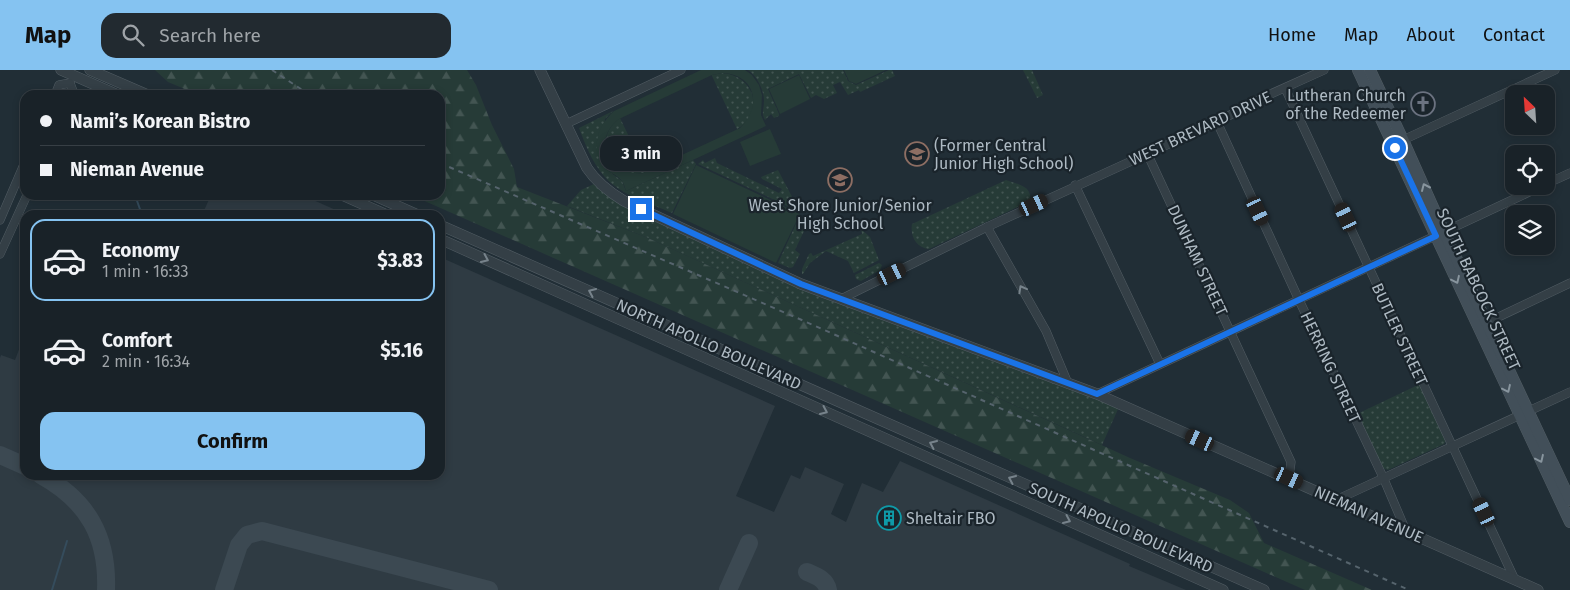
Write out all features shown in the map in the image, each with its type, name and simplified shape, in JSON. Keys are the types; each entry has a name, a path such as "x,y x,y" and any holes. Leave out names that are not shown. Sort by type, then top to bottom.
{"main road":[{"name":"SOUTH BABCOCK STREET","path":"1358,70 1395,148 1488,322 1570,522"},
{"name":"SOUTH BABCOCK STREET","path":"1370,70 1404,140 1440,234 1524,413 1570,500"}],"street":[{"path":"62,70 106,90"},
{"path":"90,70 136,90"},
{"path":"540,70 566,124 681,70"},
{"name":"WEST BREVARD DRIVE","path":"843,298 987,227 1217,122 1324,70"},
{"path":"1395,148 1404,140 1554,70"},
{"path":"57,90 59,85 73,76"},
{"path":"73,76 73,90"},
{"name":"BUTLER STREET","path":"1285,88 1515,580"},
{"name":"HERRING STREET","path":"1217,122 1383,477 1406,531"},
{"name":"NIEMAN AVENUE","path":"566,124 587,168 595,180 608,192 624,201 801,284 1067,381 1538,590"},
{"name":"DUNHAM STREET","path":"1147,153 1291,462 1289,478"},
{"path":"1555,180 1570,173"},
{"path":"0,220 20,174"},
{"path":"1075,186 1160,364"},
{"path":"1097,394 1523,195"},
{"path":"353,200 376,210"},
{"path":"384,200 407,210"},
{"path":"0,254 20,210"},
{"name":"NORTH APOLLO BOULEVARD","path":"445,227 977,463"},
{"path":"987,227 1046,331 1067,381"},
{"name":"NORTH APOLLO BOULEVARD","path":"445,241 958,471"},
{"path":"1488,322 1570,283"},
{"path":"1336,500 1570,392"},
{"name":"SOUTH APOLLO BOULEVARD","path":"977,463 1264,590"},
{"name":"SOUTH APOLLO BOULEVARD","path":"958,471 1223,590"}],"shaded area":[{"path":"209,200 313,200 336,210 204,210"},
{"path":"445,259 775,406 736,496 774,512 791,475 800,479 805,467 844,484 831,514 846,522 862,483 883,492 900,461 1130,564 1129,566 1186,590 0,590 0,358 1,355 15,360 20,347 20,480 445,480"}],"green space":[{"path":"155,70 467,70 476,85 492,125 514,169 517,187 648,238 1130,458 1230,500 1249,513 1264,543 1372,590 1305,590 422,200 445,200 445,90 187,90 168,82"},
{"path":"701,70 745,70 752,75 759,85 762,95 761,115 766,126 626,191 622,181 605,168 597,153 597,138 600,130 614,111","holes":["722,73 742,79 752,93 752,110 740,128 643,173 621,169 613,163 605,146 606,137 611,127 619,119 712,75"]},
{"path":"748,70 843,70 848,81 856,85 889,70 892,70 895,76 860,92 859,90 848,95 840,82 833,85 837,93 824,99 816,95 811,98 799,74 768,89 779,116 774,118 771,114 765,120 763,113 764,97 761,88"},
{"path":"844,70 886,70 856,84 849,81"},
{"path":"1023,70 1032,70 1043,95 1037,98"},
{"path":"722,73 733,75 742,80 752,95 754,104 752,113 746,122 737,129 712,76"},
{"path":"799,75 810,99 780,114 769,89"},
{"path":"613,111 605,119 601,162 606,169 622,181 626,191 693,160 696,164 672,213 636,198 618,188 604,176 592,159 579,128"},
{"path":"620,118 646,172 634,173 623,171 614,165 609,157 606,137 611,127"},
{"path":"770,129 781,154 750,166 740,142"},
{"path":"715,158 717,163 779,193 782,189 761,177 778,170 800,212 698,164 703,160 705,163"},
{"path":"696,165 800,214 776,263 673,214"},
{"path":"1006,180 1027,189 1030,201 929,249 917,244 912,233 912,224"},
{"path":"594,184 800,288 1119,407 1102,445 648,238 567,206 581,190"},
{"path":"800,215 807,226 811,224 812,226 810,231 805,229 795,250 800,254 793,267 790,268 778,263"},
{"path":"861,229 870,237 879,260 854,273 848,261 826,251 810,263 802,274 802,269 809,254 811,253 813,256 862,234"},
{"path":"879,263 882,265 880,270 861,281 856,279 855,275"},
{"path":"1420,384 1446,440 1444,444 1388,470 1382,468 1357,414"}],"waterway":[{"path":"137,200 140,210"},
{"path":"52,590 67,541"}],"taxiway":[{"path":"0,455 20,464"},
{"path":"49,480 71,496 92,522 99,537 103,553 106,571 106,590"},
{"path":"224,590 239,545 247,535 262,531 489,590"},
{"path":"728,590 749,543"},
{"path":"807,572 823,581 828,590"}],"railway":[{"path":"272,70 302,90"},
{"path":"445,165 804,321 1409,590"}],"place":[{"name":"Lutheran Church of the Redeemer","path":"1423,104"},
{"name":"(Former Central Junior High School)","path":"917,154"},
{"name":"West Shore Junior/Senior High School","path":"840,180"},
{"name":"Sheltair FBO","path":"889,518"}],"route":[{"path":"641,209 801,284 1067,381 1097,394 1436,236 1395,148"}]}
